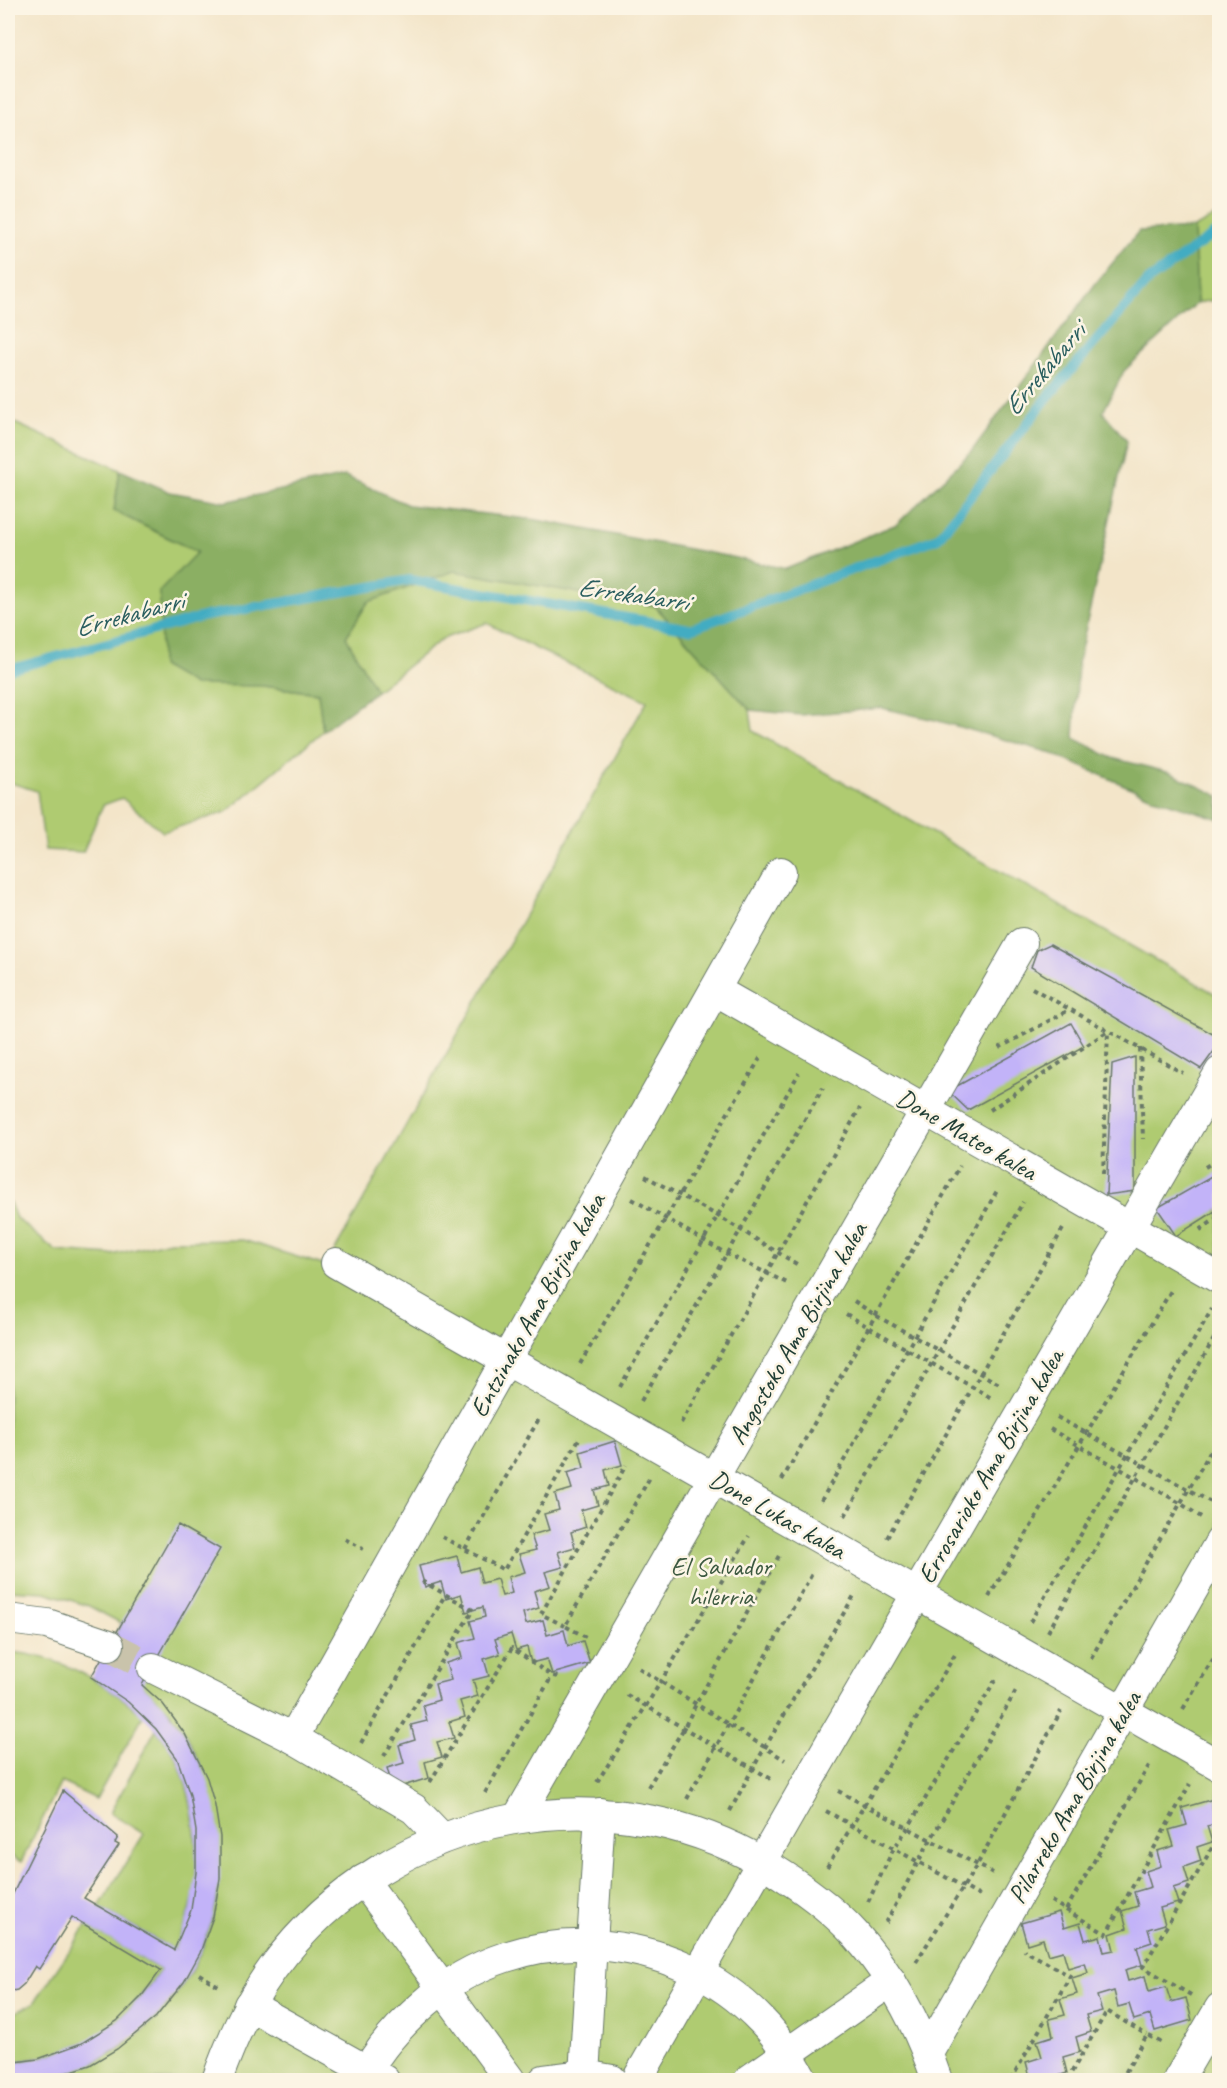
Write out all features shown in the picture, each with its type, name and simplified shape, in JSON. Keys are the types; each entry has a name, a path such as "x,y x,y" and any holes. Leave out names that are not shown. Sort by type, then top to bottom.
{"street":[{"name":"Entzinako Ama Birjina kalea","path":"292,1738 781,872"},
{"name":"Angostoko Ama Birjina kalea","path":"518,1817 1022,942"},
{"name":"Done Mateo kalea","path":"715,990 1188,1261 1217,1292"},
{"name":"Errosarioko Ama Birjina kalea","path":"637,2080 1215,1080"},
{"name":"Done Lukas kalea","path":"336,1263 1212,1762"},
{"name":"Pilarreko Ama Birjina kalea","path":"928,2053 1123,1711 1215,1532"},
{"path":"8,1619 47,1624 109,1645"},
{"path":"153,1668 292,1738 453,1834"},
{"path":"217,2080 230,2044 249,2005 272,1969 299,1936 330,1906 363,1880 402,1857 453,1834 518,1817 577,1812 630,1816 673,1825 716,1839 762,1861 811,1893 853,1932 891,1981 911,2016 928,2053 937,2080"},
{"path":"544,2080 598,2078 592,1944 600,1813"},
{"path":"363,1880 510,2080"},
{"path":"249,2005 372,2077 400,2025 442,1988 477,1968 514,1953 553,1946 592,1944 629,1948 665,1957 698,1972 732,1994 762,2021 788,2054 803,2080"},
{"path":"749,2080 891,1981"},
{"path":"1184,2070 1219,2010"}],"path":[{"path":"1005,971 1108,1031 1215,1080"},
{"path":"996,1050 1070,1010"},
{"path":"465,1549 556,1388 573,1377 779,1027"},
{"path":"959,1130 1108,1031"},
{"path":"716,1839 753,1768 972,1388 1091,1205 1108,1031"},
{"path":"414,1522 504,1570 596,1410 614,1399 718,1216 826,1054"},
{"path":"565,1626 644,1438 727,1254 826,1054"},
{"path":"875,1082 766,1273 644,1438 541,1614 613,1652 765,1748 805,1786 852,1825 993,1903 1001,1925 1070,1976 1011,2080"},
{"path":"630,1816 684,1728 796,1525 817,1507 915,1336 1026,1168"},
{"path":"673,1825 939,1350 1026,1168"},
{"path":"612,1173 680,1194 718,1216 778,1252 822,1290 907,1349 972,1388 1025,1407 1085,1434 1144,1463 1220,1507"},
{"path":"612,1173 666,1218 727,1254 766,1273 822,1290 875,1315 981,1374 1079,1444 1180,1503 1215,1532"},
{"path":"811,1893 973,1625 1188,1261"},
{"path":"853,1932 894,1848 908,1828 1119,1469 1217,1292"},
{"path":"345,1539 365,1550"},
{"path":"357,1776 474,1610 415,1578"},
{"path":"357,1776 445,1595"},
{"path":"414,1809 512,1648 552,1676 598,1678 753,1768 865,1805 977,1865 1023,1886 1106,1934 1212,1762"},
{"path":"1066,1910 1166,1736 1220,1648"},
{"path":"453,1834 552,1676"},
{"path":"1219,2010 1143,1967 1220,1834"},
{"path":"1067,2080 1107,2011 1148,2035 1184,2070"},
{"path":"1121,2080 1148,2035"}],"green space":[{"path":"1219,215 1219,299 1197,303 1194,228"},
{"path":"1194,228 1197,303 1124,371 1103,412 1127,441 1078,663 1074,738 1112,758 1171,773 1219,796 1219,819 1154,798 1048,752 935,720 882,708 801,715 750,710 655,606 454,571 368,602 346,637 376,691 323,731 318,693 263,686 194,685 161,666 160,591 197,552 114,511 120,470 170,492 225,502 345,476 408,505 537,520 786,569 897,524 971,452 1096,283 1139,231"},
{"path":"8,420 120,470 114,511 197,552 263,686 318,693 323,731 226,812 163,832 122,798 103,805 83,852 45,850 37,791 8,782"},
{"name":"El Salvador hilerria","path":"454,571 655,606 750,710 753,731 1219,996 1219,2080 45,2080 91,2064 117,2050 153,2021 182,1986 202,1948 215,1907 220,1864 216,1821 205,1777 178,1722 134,1679 126,1667 113,1638 121,1623 89,1606 45,1592 8,1590 8,1198 16,1218 56,1251 112,1255 170,1241 243,1240 326,1266 647,701 487,623 442,639 376,691 346,637 368,602"},
{"path":"8,1652 45,1658 81,1672 114,1692 143,1716 96,1799 61,1782 21,1862 8,1854"},
{"path":"156,1729 175,1756 183,1776 195,1835 194,1894 174,1950 99,1907 144,1834 110,1813"},
{"path":"87,1925 161,1970 125,2014 95,2037 52,2054 8,2063 8,2013 16,2012 34,2003"}],"building":[{"path":"1050,944 1220,1038 1220,1043 1201,1069 1031,967 1037,950"},
{"path":"1071,1023 1084,1046 968,1110 948,1091"},
{"path":"1135,1057 1135,1191 1106,1195 1112,1064"},
{"path":"1220,1172 1220,1208 1176,1236 1157,1208"},
{"path":"615,1441 622,1465 605,1470 609,1486 594,1490 598,1505 581,1510 586,1527 571,1532 575,1547 558,1552 563,1567 545,1572 550,1586 534,1591 539,1608 523,1613 526,1624 543,1620 547,1635 564,1630 568,1646 583,1641 590,1663 552,1674 547,1659 531,1663 527,1647 516,1650 511,1634 495,1639 500,1654 484,1659 489,1676 473,1680 478,1696 460,1701 465,1717 449,1722 454,1738 437,1742 442,1757 425,1762 429,1778 393,1789 387,1768 404,1763 399,1745 415,1740 411,1725 427,1721 423,1705 439,1700 435,1684 451,1680 446,1663 462,1658 458,1643 475,1638 470,1621 485,1617 483,1607 466,1612 461,1594 446,1599 441,1582 425,1587 419,1566 457,1556 461,1572 478,1567 482,1583 497,1579 502,1596 512,1593 508,1577 525,1572 519,1554 536,1550 531,1535 549,1530 544,1514 559,1510 555,1494 572,1489 567,1473 584,1468 580,1452"},
{"path":"178,1525 220,1549 142,1685 163,1704 185,1734 207,1778 220,1837 220,1879 213,1917 200,1953 184,1982 156,2017 117,2049 90,2065 45,2080 8,2080 8,2063 38,2059 82,2043 117,2021 141,1997 161,1970 72,1917 39,1969 35,1966 24,1984 17,1990 8,1992 8,1904 63,1791 118,1837 115,1843 119,1845 84,1898 174,1950 191,1910 196,1872 196,1831 190,1795 177,1758 156,1729 128,1702 91,1677"},
{"path":"1217,1798 1220,1823 1207,1826 1212,1842 1197,1847 1201,1861 1184,1867 1189,1883 1173,1888 1178,1903 1160,1908 1165,1924 1148,1929 1152,1942 1137,1947 1142,1965 1125,1970 1128,1981 1145,1976 1149,1992 1166,1987 1171,2002 1186,1998 1192,2020 1155,2031 1150,2015 1134,2020 1129,2004 1118,2007 1114,1991 1097,1996 1102,2011 1086,2015 1091,2032 1076,2037 1080,2052 1063,2057 1067,2073 1052,2078 1052,2080 1021,2080 1030,2077 1026,2062 1042,2057 1037,2041 1053,2036 1049,2019 1065,2015 1060,1999 1077,1994 1072,1978 1088,1973 1085,1963 1068,1968 1063,1951 1048,1955 1043,1939 1027,1944 1021,1923 1059,1912 1064,1928 1080,1923 1085,1940 1100,1936 1104,1952 1114,1950 1110,1934 1127,1928 1122,1911 1138,1906 1134,1892 1151,1887 1146,1871 1161,1866 1157,1851 1174,1846 1169,1830 1187,1825 1182,1808"}],"waterway":[{"name":"Errekabarri","path":"8,670 206,616 410,580 690,629 938,538 1048,397 1149,280 1220,230"}],"tunnel":[{"path":"109,1645 153,1668"}]}
